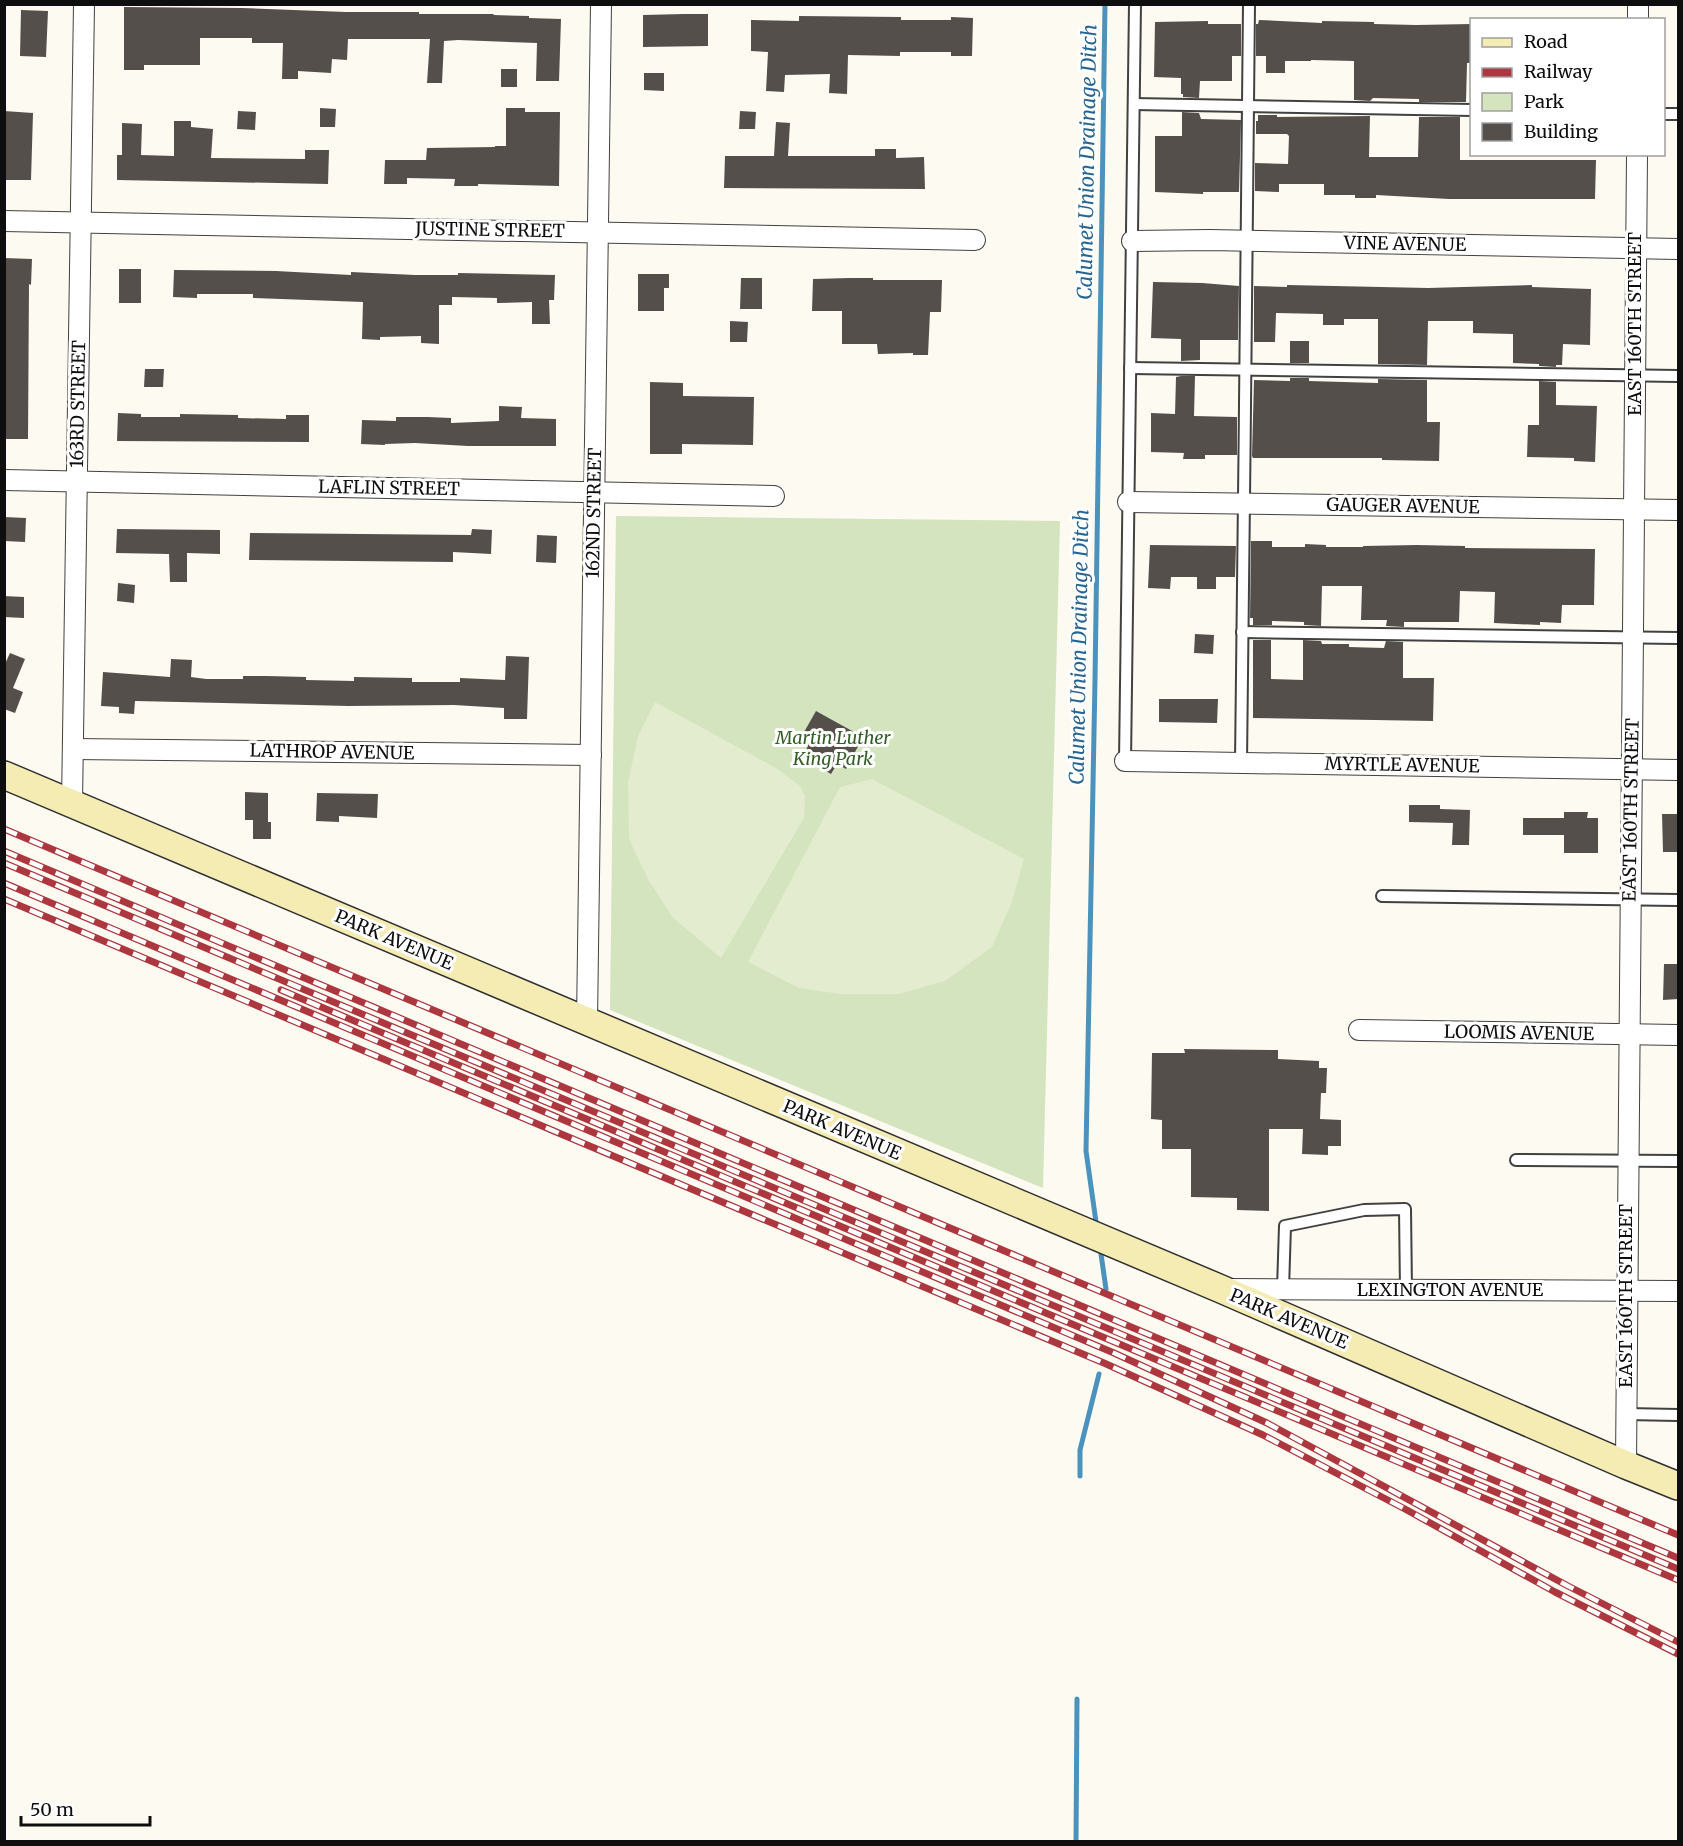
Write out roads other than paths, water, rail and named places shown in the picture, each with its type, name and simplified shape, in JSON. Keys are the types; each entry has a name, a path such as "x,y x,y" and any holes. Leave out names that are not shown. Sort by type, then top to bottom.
{"street":[{"name":"163RD STREET","path":"72,803 84,4"},
{"name":"162ND STREET","path":"587,1022 601,4"},
{"name":"EAST 160TH STREET","path":"1626,1465 1637,156"},
{"name":"JUSTINE STREET","path":"4,221 975,240"},
{"name":"VINE AVENUE","path":"1132,241 1678,249"},
{"name":"LAFLIN STREET","path":"4,480 774,496"},
{"name":"GAUGER AVENUE","path":"1128,502 1678,510"},
{"name":"LATHROP AVENUE","path":"74,749 591,755"},
{"name":"MYRTLE AVENUE","path":"1125,761 1678,770"},
{"name":"PARK AVENUE","path":"4,775 1221,1289 1678,1486"},
{"name":"LOOMIS AVENUE","path":"1359,1030 1678,1035"},
{"name":"LEXINGTON AVENUE","path":"1221,1289 1678,1292"}],"lane":[{"path":"1125,761 1135,4"},
{"path":"1241,763 1249,4"},
{"path":"1134,104 1470,110"},
{"path":"1130,368 1678,376"},
{"path":"1242,632 1678,638"},
{"path":"1382,896 1678,900"},
{"path":"1516,1160 1678,1161"},
{"path":"1283,1289 1285,1226 1364,1210 1405,1209 1406,1290"},
{"path":"1626,1414 1678,1415"}],"waterway":[{"name":"Calumet Union Drainage Ditch","path":"1097,1229 1086,1151 1105,4"},
{"name":"Calumet Union Drainage Ditch","path":"1100,1247 1106,1289"},
{"name":"Calumet Union Drainage Ditch","path":"1080,1476 1080,1450 1099,1374"},
{"name":"Calumet Union Drainage Ditch","path":"1076,1842 1077,1699"}],"railway":[{"path":"4,829 1678,1535"},
{"path":"4,851 1678,1558"},
{"path":"4,863 1678,1569"},
{"path":"4,883 1114,1353 1267,1423 1568,1586 1678,1642"},
{"path":"4,899 1104,1363 1263,1435 1405,1509 1555,1592 1678,1654"},
{"path":"281,990 1678,1580"}],"park label":[{"name":"Martin Luther King Park","path":"833,748"}]}
